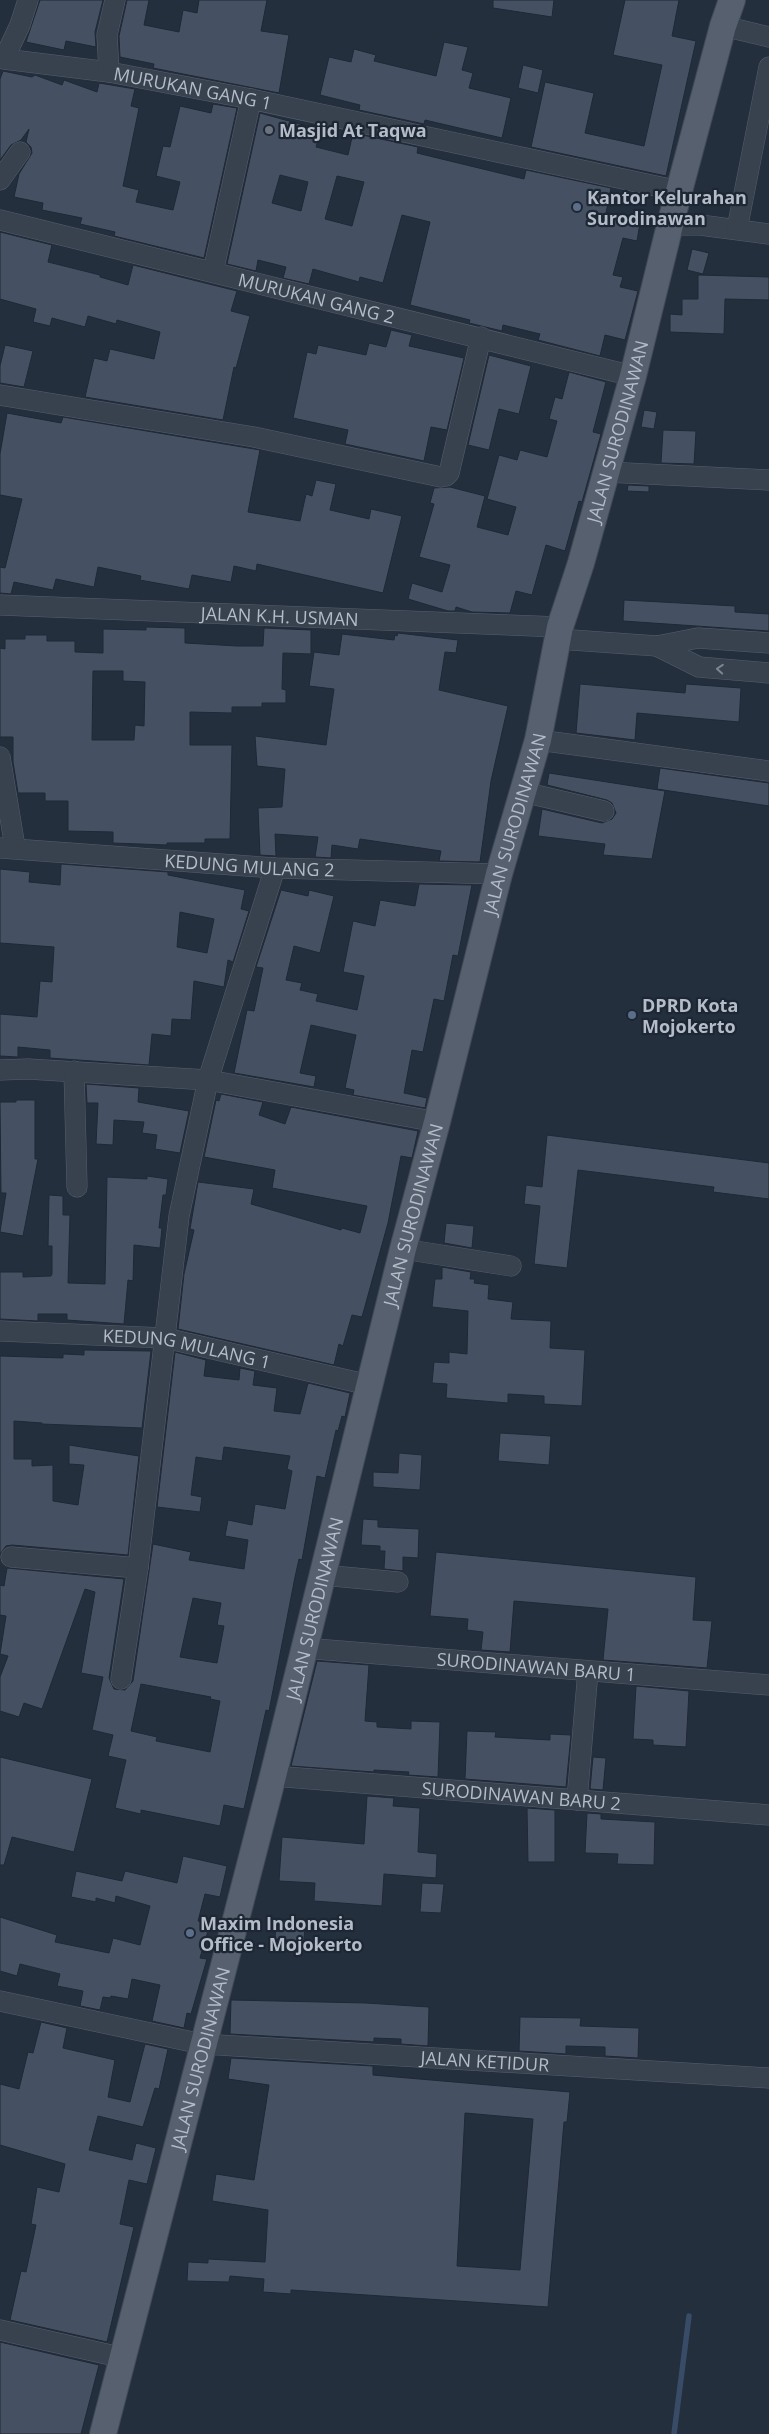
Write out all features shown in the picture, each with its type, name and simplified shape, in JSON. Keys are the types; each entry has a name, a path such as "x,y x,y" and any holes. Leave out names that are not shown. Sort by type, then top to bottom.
{"main road":[{"name":"JALAN SURODINAWAN","path":"103,2434 124,2358 202,2044 273,1776 303,1648 499,874 538,740 559,633 633,376 670,225 723,26 732,0"}],"street":[{"name":"MURUKAN GANG 1","path":"28,0 20,25 2,62 109,72 252,99 679,191"},
{"path":"109,72 107,35 115,0"},
{"path":"723,26 769,37"},
{"path":"737,229 769,66"},
{"path":"213,272 252,99"},
{"path":"0,180 20,152"},
{"name":"MURUKAN GANG 2","path":"0,220 482,337 633,376"},
{"path":"670,225 700,225 769,234"},
{"path":"0,395 254,438 441,477 446,476 449,472 482,337"},
{"path":"606,472 769,480"},
{"name":"JALAN K.H. USMAN","path":"0,605 559,633 657,646"},
{"path":"657,646 698,638 769,643"},
{"path":"657,646 699,668 769,673"},
{"path":"538,740 769,771"},
{"path":"0,757 8,847"},
{"path":"523,792 604,811"},
{"name":"KEDUNG MULANG 2","path":"8,847 275,868 499,874"},
{"path":"121,1679 138,1568 179,1216 208,1080 275,868"},
{"path":"0,1070 28,1068 208,1080 437,1122"},
{"path":"74,1071 77,1186"},
{"path":"403,1249 511,1266"},
{"name":"KEDUNG MULANG 1","path":"0,1332 165,1338 369,1385"},
{"path":"11,1557 138,1568"},
{"path":"322,1575 398,1582"},
{"name":"SURODINAWAN BARU 1","path":"303,1648 769,1685"},
{"path":"577,1800 588,1671"},
{"name":"SURODINAWAN BARU 2","path":"273,1776 769,1815"},
{"name":"JALAN KETIDUR","path":"0,2002 202,2044 769,2078"},
{"path":"0,2330 124,2358"}],"building":[{"path":"40,0 103,0 95,32 96,47 66,41 64,50 26,42"},
{"path":"127,0 149,0 144,25 179,32 183,10 197,13 199,0 267,0 261,31 289,35 279,93 153,68 154,64 120,57 119,36"},
{"path":"493,0 554,0 552,17 493,8"},
{"path":"625,0 679,0 672,36 696,41 666,176 531,147 545,82 594,93 585,133 644,146 662,65 613,55"},
{"path":"444,42 468,47 462,70 473,73 469,88 511,98 502,138 425,120 424,124 359,110 360,105 320,95 329,57 351,62 354,49 376,55 374,61 436,76"},
{"path":"523,65 543,70 538,93 518,88"},
{"path":"3,71 32,77 35,75 62,85 64,80 97,92 99,83 135,89 131,106 139,108 123,186 139,190 136,202 173,210 180,182 156,176 163,146 170,147 180,106 211,113 213,104 237,108 204,258 114,236 115,232 80,224 82,218 42,210 43,203 14,197 19,174 32,153 31,147 26,142 29,129 21,140 11,145 0,160 0,79"},
{"path":"260,113 321,130 316,147 348,155 353,133 418,147 417,153 524,179 526,170 611,188 605,218 640,223 637,241 623,238 613,275 623,277 620,287 638,291 625,340 605,335 600,356 538,340 540,334 503,325 502,331 469,323 470,320 410,305 430,222 402,215 383,283 360,277 359,282 313,269 309,284 283,278 286,267 258,260 256,271 227,264","holes":["280,175 308,182 301,211 272,203","337,176 364,182 352,226 325,219"]},
{"path":"0,232 52,245 48,262 100,275 100,277 128,285 133,265 237,291 231,311 250,316 236,368 234,367 223,420 85,397 94,358 107,361 110,349 154,359 160,332 117,320 116,324 88,316 85,327 52,318 50,326 33,322 36,309 0,299"},
{"path":"692,249 709,253 703,274 687,270"},
{"path":"698,275 769,277 769,300 725,299 724,334 670,332 670,314 682,315 682,299 698,299"},
{"path":"391,330 412,335 409,346 464,358 447,430 431,427 424,461 345,444 348,430 293,418 307,352 316,354 318,345 366,355 369,343 386,347"},
{"path":"5,345 33,351 24,387 0,383 0,366"},
{"path":"489,355 531,366 519,414 499,409 489,450 468,445"},
{"path":"569,372 606,382 593,432 601,434 582,502 579,501 565,551 546,545 532,595 516,591 510,613 472,612 456,607 455,611 448,611 408,599 412,583 442,592 450,565 419,557 434,504 430,503 434,488 450,487 485,496 477,527 508,535 516,507 487,499 499,455 517,460 520,450 547,457 557,421 549,419 555,397 562,399"},
{"path":"644,410 657,412 654,429 641,427"},
{"path":"7,413 61,423 63,417 260,450 248,512 300,521 306,494 312,496 316,480 336,484 330,510 369,519 371,509 402,516 383,593 257,564 256,571 234,566 231,582 192,575 189,589 140,580 141,576 98,567 94,587 56,579 53,590 14,582 11,594 0,593 0,567 5,568 22,499 0,495 0,454"},
{"path":"663,430 696,431 694,464 661,463"},
{"path":"628,485 649,486 649,492 627,491"},
{"path":"624,600 735,606 735,612 769,614 769,631 623,621"},
{"path":"146,627 185,628 185,643 263,646 264,628 311,630 311,654 283,653 282,689 286,690 286,703 262,703 262,707 232,707 232,713 190,712 190,745 232,745 230,839 205,839 205,843 167,843 167,845 113,843 113,832 68,831 68,801 45,801 45,793 18,793 13,762 13,737 0,737 0,648 5,649 5,639 25,639 25,635 47,635 47,641 75,641 75,652 103,653 103,629 146,630","holes":["93,671 123,671 123,681 145,682 144,726 135,725 134,740 92,740"]},
{"path":"398,633 458,640 456,653 445,652 439,690 508,706 491,781 480,862 439,861 441,851 360,839 358,849 332,845 331,858 315,857 318,837 275,834 276,856 260,855 258,808 282,807 285,769 257,766 255,736 326,745 334,689 309,686 314,652 339,655 342,634 394,640 395,635 397,636"},
{"path":"580,684 685,693 686,684 741,688 739,722 637,713 635,740 576,733"},
{"path":"660,768 769,783 769,806 657,789"},
{"path":"549,773 665,791 652,859 603,855 605,844 538,836 542,809 602,823 612,819 616,813 612,803 607,800 547,785"},
{"path":"61,864 168,872 168,875 245,890 241,909 249,911 233,962 228,960 224,987 194,981 191,1020 172,1019 171,1036 152,1034 149,1065 50,1058 50,1050 18,1047 18,1057 0,1056 0,1014 37,1017 40,981 52,982 54,947 0,943 0,869 30,872 29,882 60,885","holes":["180,912 214,919 207,953 177,947"]},
{"path":"419,884 472,885 458,956 453,955 444,1001 434,999 423,1052 412,1050 404,1093 427,1098 425,1108 353,1095 354,1090 345,1088 356,1035 311,1025 300,1073 316,1076 314,1087 234,1073 247,1010 254,1011 263,968 256,967 281,890 308,896 309,890 334,896 320,953 294,946 286,980 302,983 300,990 318,994 316,1001 357,1010 364,976 343,972 353,921 375,926 380,900 415,906"},
{"path":"86,1084 139,1088 138,1102 189,1111 180,1153 155,1149 157,1135 142,1133 144,1122 114,1120 113,1145 96,1144 98,1103 87,1103"},
{"path":"221,1094 263,1102 259,1115 285,1124 291,1107 418,1131 412,1158 401,1156 388,1223 362,1317 352,1315 343,1346 339,1344 334,1365 178,1329 184,1274 194,1230 190,1229 198,1182 254,1189 251,1204 341,1230 342,1228 360,1233 367,1206 272,1188 275,1170 204,1157 216,1100 219,1101"},
{"path":"16,1100 35,1100 35,1159 38,1159 23,1236 0,1232 6,1193 1,1193 0,1102 16,1102"},
{"path":"547,1135 769,1163 769,1199 713,1192 714,1187 578,1170 567,1268 534,1264 540,1206 524,1204 526,1185 542,1187"},
{"path":"147,1176 168,1179 166,1195 163,1195 159,1228 162,1228 160,1248 134,1245 133,1281 128,1280 124,1324 67,1320 67,1314 38,1314 38,1321 0,1319 0,1272 23,1272 23,1277 51,1276 52,1274 52,1246 48,1246 49,1195 63,1196 63,1215 70,1215 68,1283 105,1284 107,1177 147,1179"},
{"path":"446,1223 474,1226 472,1248 444,1243"},
{"path":"442,1267 471,1272 470,1279 475,1279 474,1283 489,1285 488,1299 513,1302 511,1319 551,1321 550,1348 585,1350 582,1406 544,1404 544,1396 508,1394 508,1403 446,1398 447,1384 432,1383 434,1362 449,1363 449,1352 467,1354 468,1311 432,1307 435,1279 442,1279"},
{"path":"84,1350 151,1351 142,1428 14,1421 14,1459 32,1459 32,1466 53,1465 53,1501 78,1505 84,1465 69,1464 69,1445 139,1456 128,1555 12,1545 6,1546 0,1554 0,1356 63,1358 63,1354 84,1355"},
{"path":"175,1352 206,1360 204,1376 239,1380 240,1368 255,1371 253,1385 277,1388 274,1411 300,1414 308,1383 350,1393 345,1417 342,1416 338,1431 336,1430 325,1478 317,1476 302,1560 299,1559 295,1577 269,1711 266,1710 244,1809 224,1805 220,1826 141,1810 141,1814 115,1808 126,1760 108,1756 113,1735 92,1730 103,1677 81,1673 95,1592 85,1589 42,1709 24,1703 19,1717 0,1711 0,1677 8,1656 0,1654 6,1616 0,1615 0,1585 4,1586 7,1568 124,1579 109,1678 114,1689 125,1690 133,1681 153,1544 191,1552 189,1560 244,1569 248,1540 225,1536 228,1520 252,1525 255,1504 285,1509 292,1471 287,1469 290,1456 224,1447 222,1461 196,1457 191,1495 202,1497 200,1512 157,1507","holes":["193,1598 221,1603 217,1625 224,1626 217,1663 180,1657","141,1684 211,1697 210,1699 220,1701 210,1752 156,1741 157,1737 131,1731"]},
{"path":"500,1433 551,1436 549,1465 498,1461"},
{"path":"399,1453 422,1455 420,1490 373,1487 373,1472 398,1473"},
{"path":"363,1519 378,1520 378,1527 419,1529 418,1558 403,1557 403,1571 384,1569 385,1551 380,1551 380,1546 361,1545"},
{"path":"436,1552 696,1577 693,1620 712,1621 707,1668 603,1660 608,1609 514,1601 510,1652 481,1650 483,1632 467,1630 468,1619 430,1616"},
{"path":"317,1661 369,1665 365,1721 377,1722 377,1727 411,1729 411,1721 440,1722 438,1777 408,1775 409,1772 374,1770 374,1772 291,1766"},
{"path":"636,1686 689,1691 686,1747 653,1745 653,1740 633,1739"},
{"path":"467,1731 496,1732 495,1737 550,1740 550,1734 571,1735 566,1787 465,1779"},
{"path":"0,1757 92,1779 74,1852 12,1837 4,1865 0,1865"},
{"path":"593,1757 606,1758 603,1790 590,1789"},
{"path":"367,1796 394,1798 393,1806 420,1808 418,1852 437,1854 436,1878 384,1874 382,1906 314,1901 315,1883 279,1881 282,1837 364,1844"},
{"path":"527,1808 555,1810 555,1862 528,1862"},
{"path":"587,1813 601,1814 601,1819 655,1822 654,1865 617,1864 618,1854 585,1853"},
{"path":"183,1856 227,1866 220,1897 205,1894 198,1921 210,1924 200,1958 207,1959 191,2014 187,2013 184,2028 152,2021 160,1985 132,1979 128,1999 111,1996 110,1998 103,1997 100,2010 80,2006 83,1991 57,1986 60,1974 20,1964 17,1976 0,1971 0,1917 57,1935 55,1942 109,1953 113,1938 140,1945 150,1906 116,1896 115,1903 96,1898 96,1902 71,1897 76,1871 122,1881 125,1871 177,1883"},
{"path":"422,1883 444,1884 441,1913 420,1912"},
{"path":"276,1919 305,1921 304,1941 275,1939"},
{"path":"231,2000 366,2003 429,2007 428,2046 401,2044 401,2039 374,2038 374,2042 230,2034"},
{"path":"520,2017 581,2018 580,2026 639,2028 638,2058 605,2056 605,2047 566,2046 566,2054 519,2051"},
{"path":"41,2022 67,2028 63,2048 115,2060 108,2097 130,2102 145,2044 168,2049 159,2089 155,2088 143,2127 98,2116 89,2150 132,2160 136,2143 156,2148 147,2184 129,2180 120,2224 134,2227 107,2342 10,2320 21,2271 26,2272 36,2225 31,2224 37,2187 59,2192 65,2164 0,2145 0,2084 19,2089 28,2052 33,2053"},
{"path":"231,2058 373,2066 373,2075 570,2092 567,2122 564,2122 548,2307 291,2290 291,2294 263,2292 264,2279 230,2276 229,2282 187,2281 188,2262 208,2263 208,2259 265,2262 268,2210 212,2201 216,2174 254,2180 269,2085 228,2079","holes":["465,2113 533,2119 520,2270 457,2266"]},
{"path":"0,2342 99,2365 81,2434 0,2434"}],"waterway":[{"path":"674,2434 689,2316"}],"place":[{"name":"Masjid At Taqwa","path":"269,130"},
{"name":"Kantor Kelurahan Surodinawan","path":"577,207"},
{"name":"DPRD Kota Mojokerto","path":"632,1015"},
{"name":"Maxim Indonesia Office - Mojokerto","path":"190,1933"}]}
